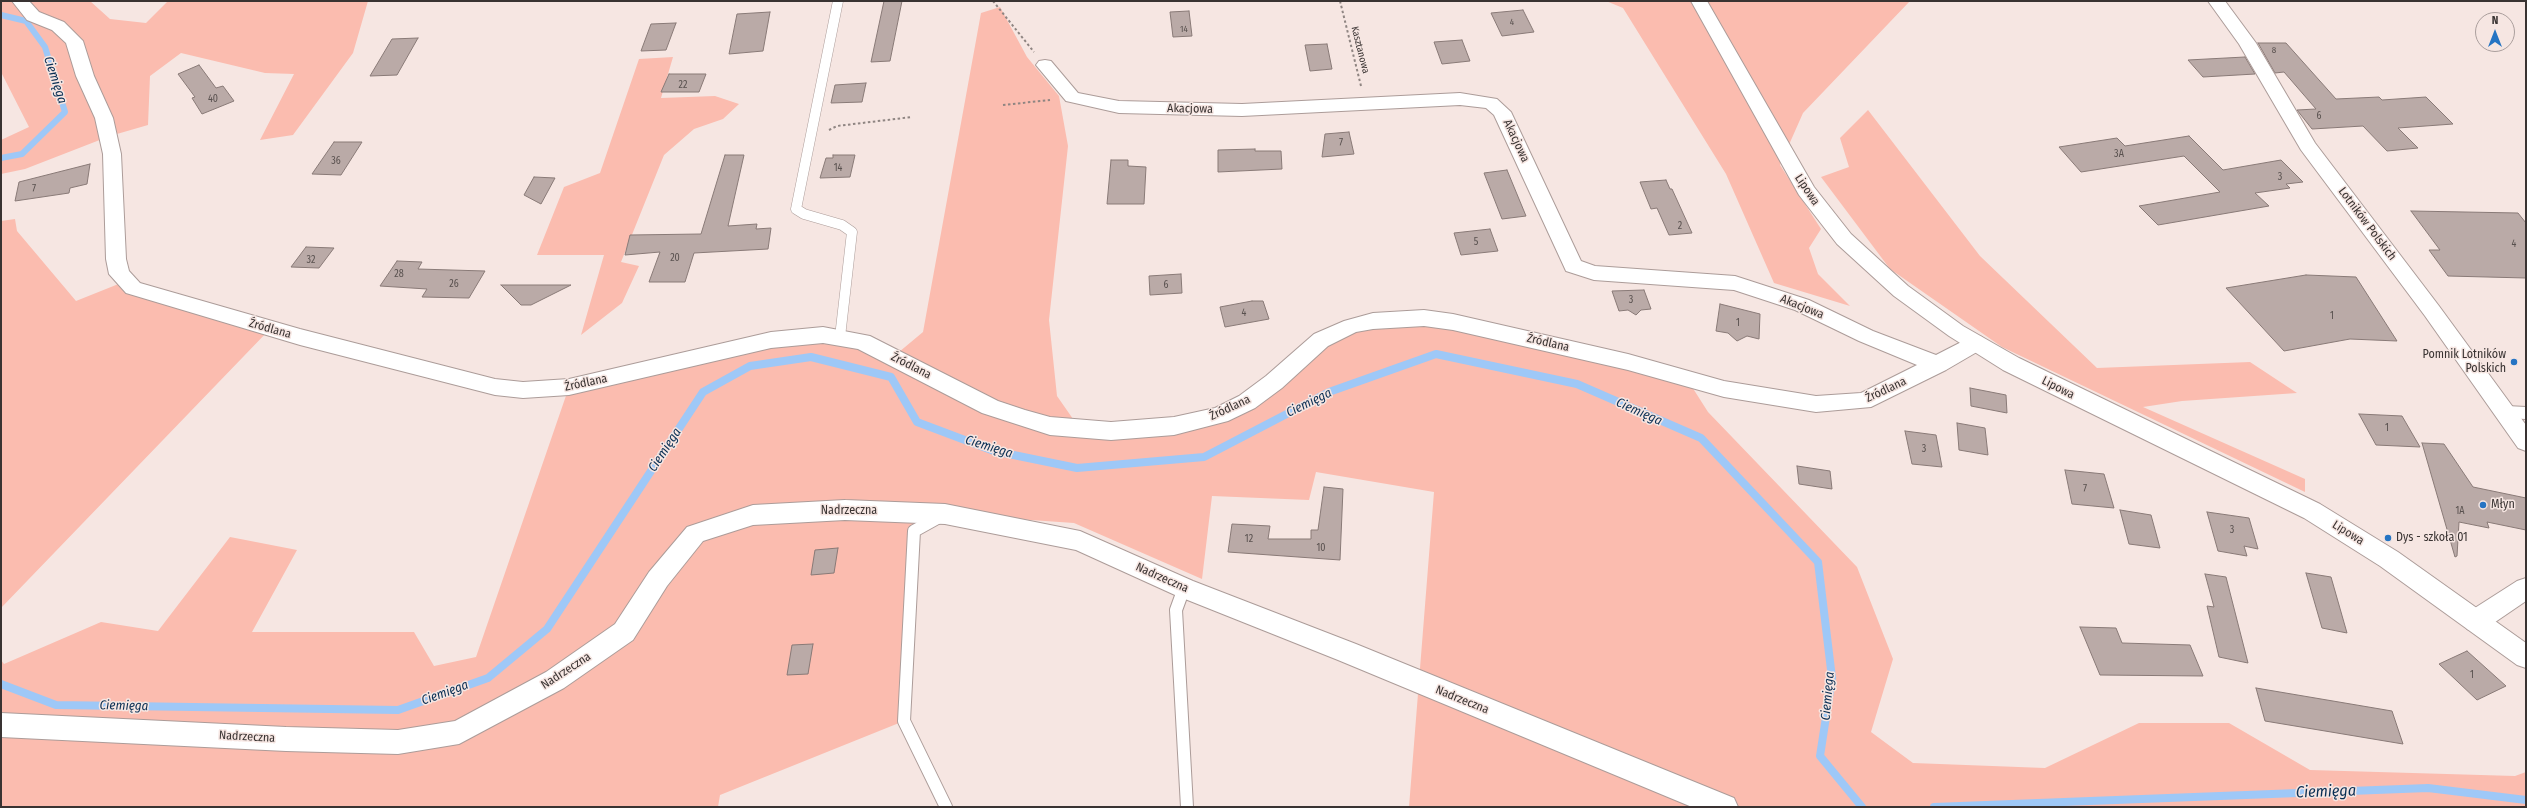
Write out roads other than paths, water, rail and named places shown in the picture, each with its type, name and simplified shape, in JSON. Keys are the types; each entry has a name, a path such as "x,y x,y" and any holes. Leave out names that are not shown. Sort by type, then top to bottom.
{"street":[{"name":"Źródlana","path":"20,1 33,16 58,26 74,41 110,136 116,258 119,274 133,288 145,293 375,357 488,385 523,390 569,387 771,340 823,335 863,342 990,407 1050,426 1112,431 1174,426 1220,415 1246,402 1263,390 1321,340 1345,328 1373,321 1424,318 1453,322 1628,362 1724,389 1816,404 1863,401 1887,391 1975,343"},
{"name":"Lipowa","path":"1699,1 1796,173 1835,228 1896,288 1975,343 2059,389 2312,511 2361,541 2476,621 2526,658"},
{"name":"Lotników Polskich","path":"2216,1 2247,43 2308,146 2516,413 2526,442"},
{"name":"Akacjowa","path":"1045,65 1072,97 1119,107 1215,110 1460,99 1491,102 1502,112 1573,266 1594,273 1658,276 1735,284 1802,305 1866,336 1938,364"},
{"name":"Nadrzeczna","path":"1,725 286,739 391,742 458,732 555,680 624,632 658,579 695,534 753,515 845,510 945,514 1080,541 1184,588 1347,652 1724,807"},
{"path":"2476,621 2526,588"}],"lane":[{"path":"838,1 796,209 804,214 842,225 852,232 840,337"},
{"path":"945,514 914,531 904,721 946,807"},
{"path":"1184,588 1176,610 1187,807"}],"waterway":[{"name":"Ciemięga","path":"1,15 26,21 45,47 65,112 22,154 1,158"},
{"name":"Ciemięga","path":"1,684 56,705 398,710 488,678 547,629 703,392 750,366 811,357 891,377 917,422 994,451 1077,468 1204,457 1329,392 1436,354 1577,384 1701,438 1818,562 1832,678 1820,756 1862,807"},
{"name":"Ciemięga","path":"1434,355 1439,355"},
{"name":"Ciemięga","path":"1934,807 2428,788 2526,800"}],"place":[{"name":"Pomnik Lotników Polskich","path":"2514,362"},
{"name":"Młyn","path":"2483,505"},
{"name":"Dys - szkoła 01","path":"2388,538"}]}
